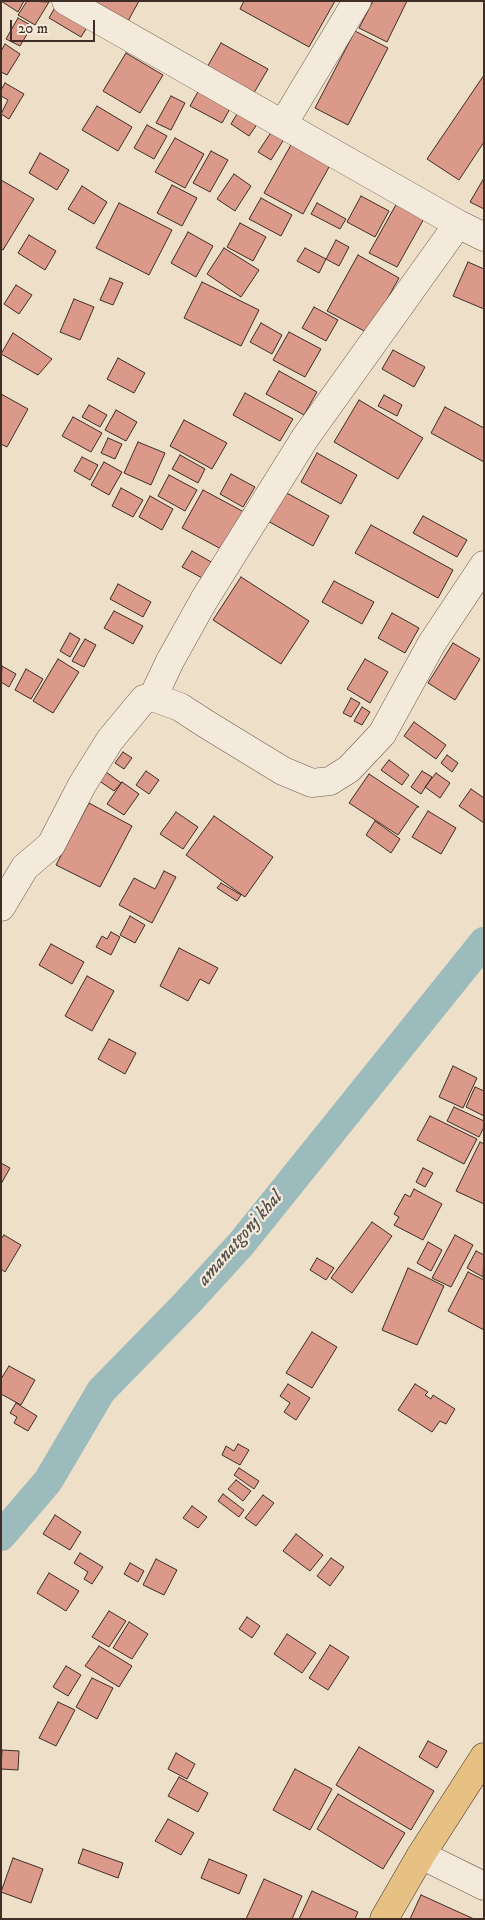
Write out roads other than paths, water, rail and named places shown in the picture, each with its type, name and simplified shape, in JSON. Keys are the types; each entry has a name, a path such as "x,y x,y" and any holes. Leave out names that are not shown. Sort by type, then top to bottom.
{"main road":[{"path":"384,1919 421,1855 484,1756"}],"street":[{"path":"66,1 484,237"},
{"path":"283,124 357,1"},
{"path":"154,697 170,660 204,600 304,438 458,224"},
{"path":"1,907 25,867 50,845 82,785 110,740 144,699 154,697 180,706 206,724 283,770 312,783 330,780 349,769 382,734 432,643 484,565"},
{"path":"421,1855 484,1886"}],"waterway":[{"name":"amanatgonj khal","path":"1,1536 48,1481 101,1391 187,1303 241,1244 484,942"}]}
